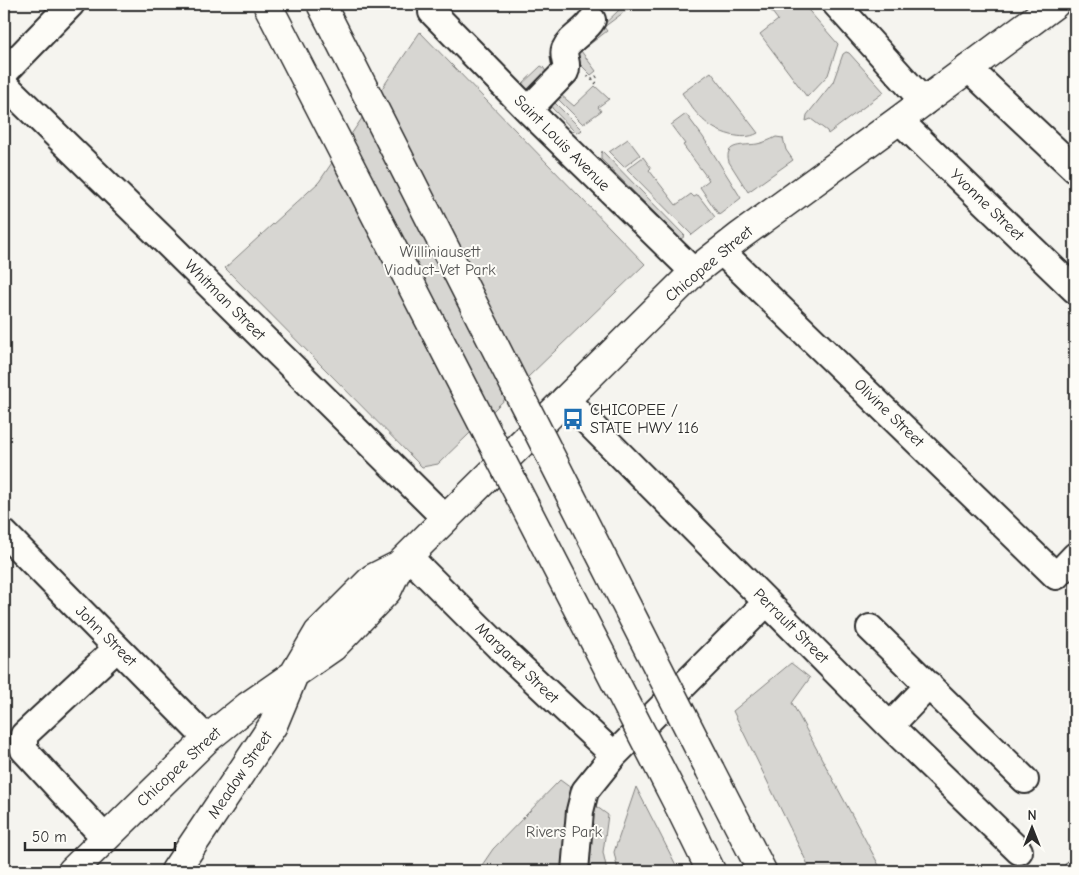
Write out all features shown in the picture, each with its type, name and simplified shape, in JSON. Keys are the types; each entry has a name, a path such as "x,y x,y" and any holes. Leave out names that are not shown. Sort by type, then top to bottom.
{"main road":[{"path":"267,4 711,871"},
{"path":"321,4 762,871"},
{"name":"Chicopee Street","path":"403,560 694,272 721,250 1055,4"},
{"name":"Meadow Street","path":"175,871 273,725 295,672 318,633 373,578 403,560"},
{"name":"Chicopee Street","path":"72,871 207,739 295,672"}],"street":[{"path":"4,73 71,4"},
{"path":"836,4 924,102"},
{"name":"Saint Louis Avenue","path":"432,12 528,110 694,272"},
{"path":"528,110 565,72 567,65 566,47 592,20"},
{"path":"968,68 1075,169"},
{"name":"Whitman Street","path":"4,84 172,247 445,518"},
{"name":"Yvonne Street","path":"899,120 1075,290"},
{"name":"Olivine Street","path":"721,250 1056,576 1075,556"},
{"name":"Perrault Street","path":"565,399 890,726 1019,851"},
{"name":"John Street","path":"4,533 207,739"},
{"name":"Margaret Street","path":"403,560 498,646 620,748"},
{"path":"575,871 580,810 585,790 620,748 767,602"},
{"path":"870,628 1025,780"},
{"path":"105,838 24,750 24,735 117,648"},
{"path":"890,726 929,685"}],"path":[{"path":"592,80 598,74"}],"green space":[{"path":"613,4 635,4 604,27 607,31 581,51 596,71 591,75 576,60 577,50 619,10"},
{"path":"766,4 803,4 838,44 828,75 807,97 760,34 778,20"},
{"name":"Williniausett Viaduct-Vet Park","path":"420,32 645,264 438,464 422,467 225,268 319,182"},
{"path":"846,52 884,92 828,134 827,131 811,119 806,121 807,115 833,82 843,54"},
{"path":"541,66 547,73 528,92 521,85"},
{"path":"711,72 758,133 742,137 715,129 702,119 692,107 682,93"},
{"path":"595,86 609,99 598,107 601,111 583,124 557,98 561,95 574,106"},
{"path":"553,101 581,131 574,131 552,108"},
{"path":"686,114 703,137 741,198 719,215 700,187 709,180 671,125"},
{"path":"776,137 783,138 786,150 793,160 748,192 729,162 729,151 736,146 759,144"},
{"path":"628,139 640,155 624,167 609,152"},
{"path":"602,151 685,236 681,239 601,159"},
{"path":"643,157 651,168 649,170 676,205 691,194 694,197 698,195 715,217 692,235 627,169"},
{"path":"791,663 810,678 792,703 882,871 811,871 733,711"},
{"name":"Rivers Park","path":"560,780 608,815 603,852 607,871 478,871 493,849"},
{"path":"636,787 679,871 618,871 614,852"}],"railway":[{"path":"1064,871 1075,854"}],"place":[{"name":"CHICOPEE / STATE HWY 116","path":"573,419"}]}
